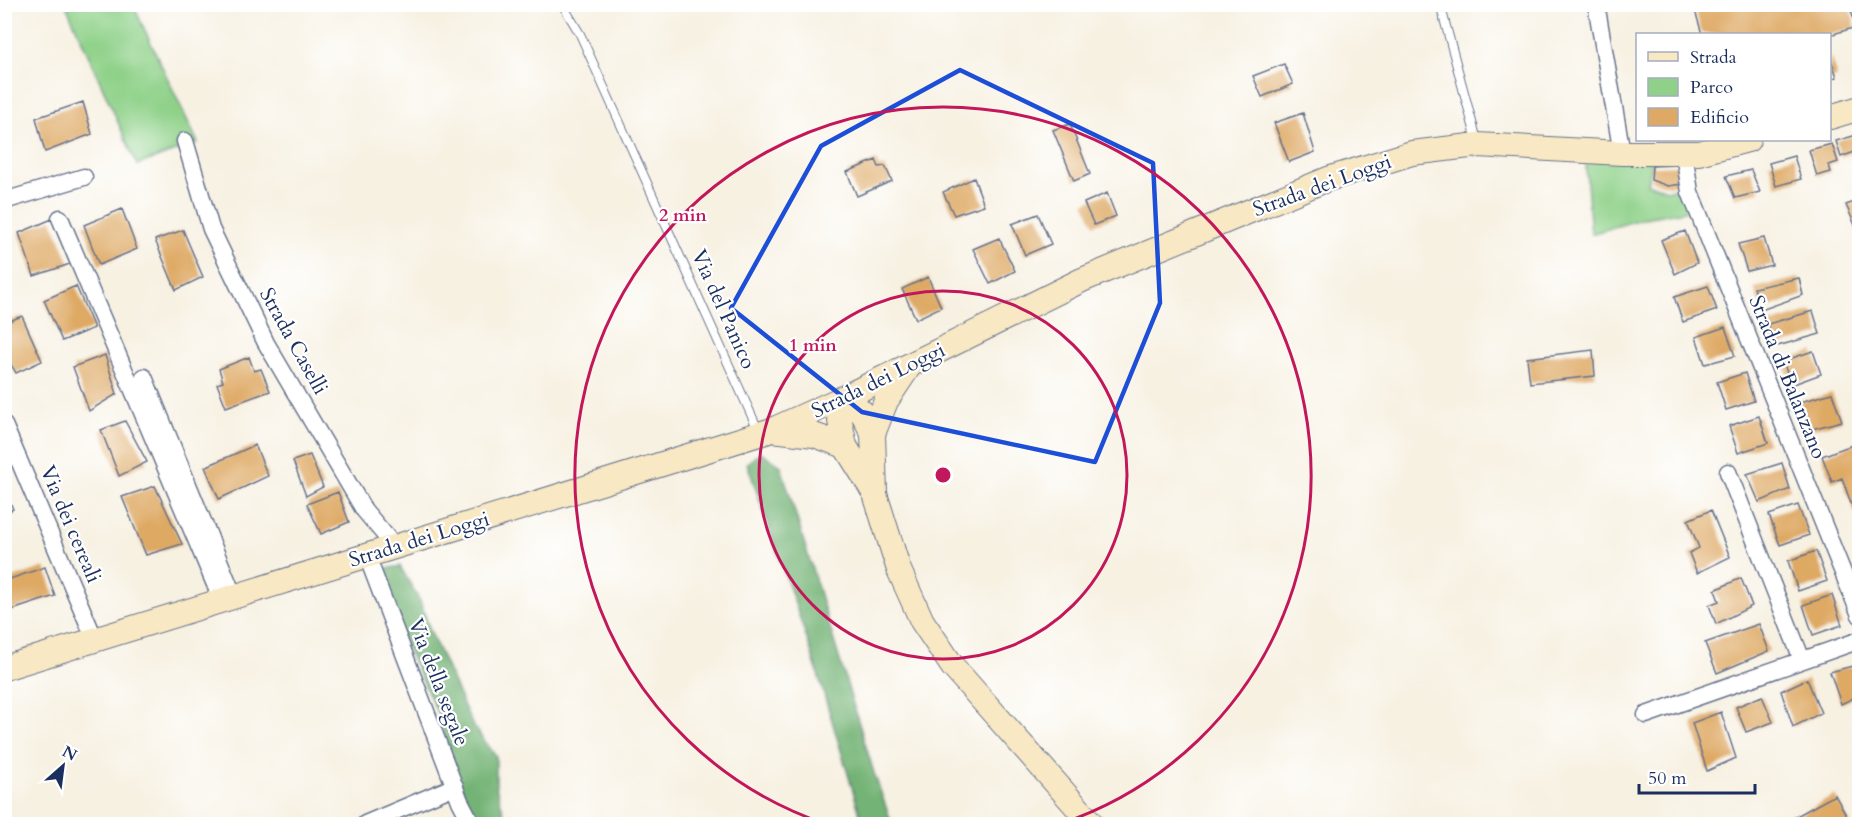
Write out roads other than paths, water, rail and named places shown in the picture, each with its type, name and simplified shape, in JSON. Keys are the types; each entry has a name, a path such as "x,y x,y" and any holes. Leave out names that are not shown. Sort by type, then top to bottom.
{"street":[{"path":"1596,4 1622,153"},
{"path":"1831,117 1860,108"},
{"name":"Strada Caselli","path":"185,141 210,229 266,342 364,510 394,547"},
{"name":"Strada dei Loggi","path":"4,668 766,432 845,397 1082,280 1328,179 1412,153 1478,145 1622,153 1699,153 1744,141"},
{"name":"Strada di Balanzano","path":"1684,153 1690,192 1857,604"},
{"path":"4,201 84,177"},
{"path":"60,218 228,599"},
{"path":"875,494 873,434 886,401 910,365"},
{"path":"144,377 228,599"},
{"path":"873,434 862,412 845,397 840,421 844,446 875,494 899,570 922,621 953,667 1092,825"},
{"name":"Via dei cereali","path":"4,425 95,640"},
{"path":"766,432 814,435 844,446"},
{"path":"1728,472 1802,660"},
{"name":"Via della segale","path":"367,556 472,825"},
{"path":"1646,715 1860,640"},
{"path":"365,825 455,786"}],"lane":[{"name":"Via del Panico","path":"562,4 580,34 766,432"},
{"path":"1440,4 1478,145"}]}
